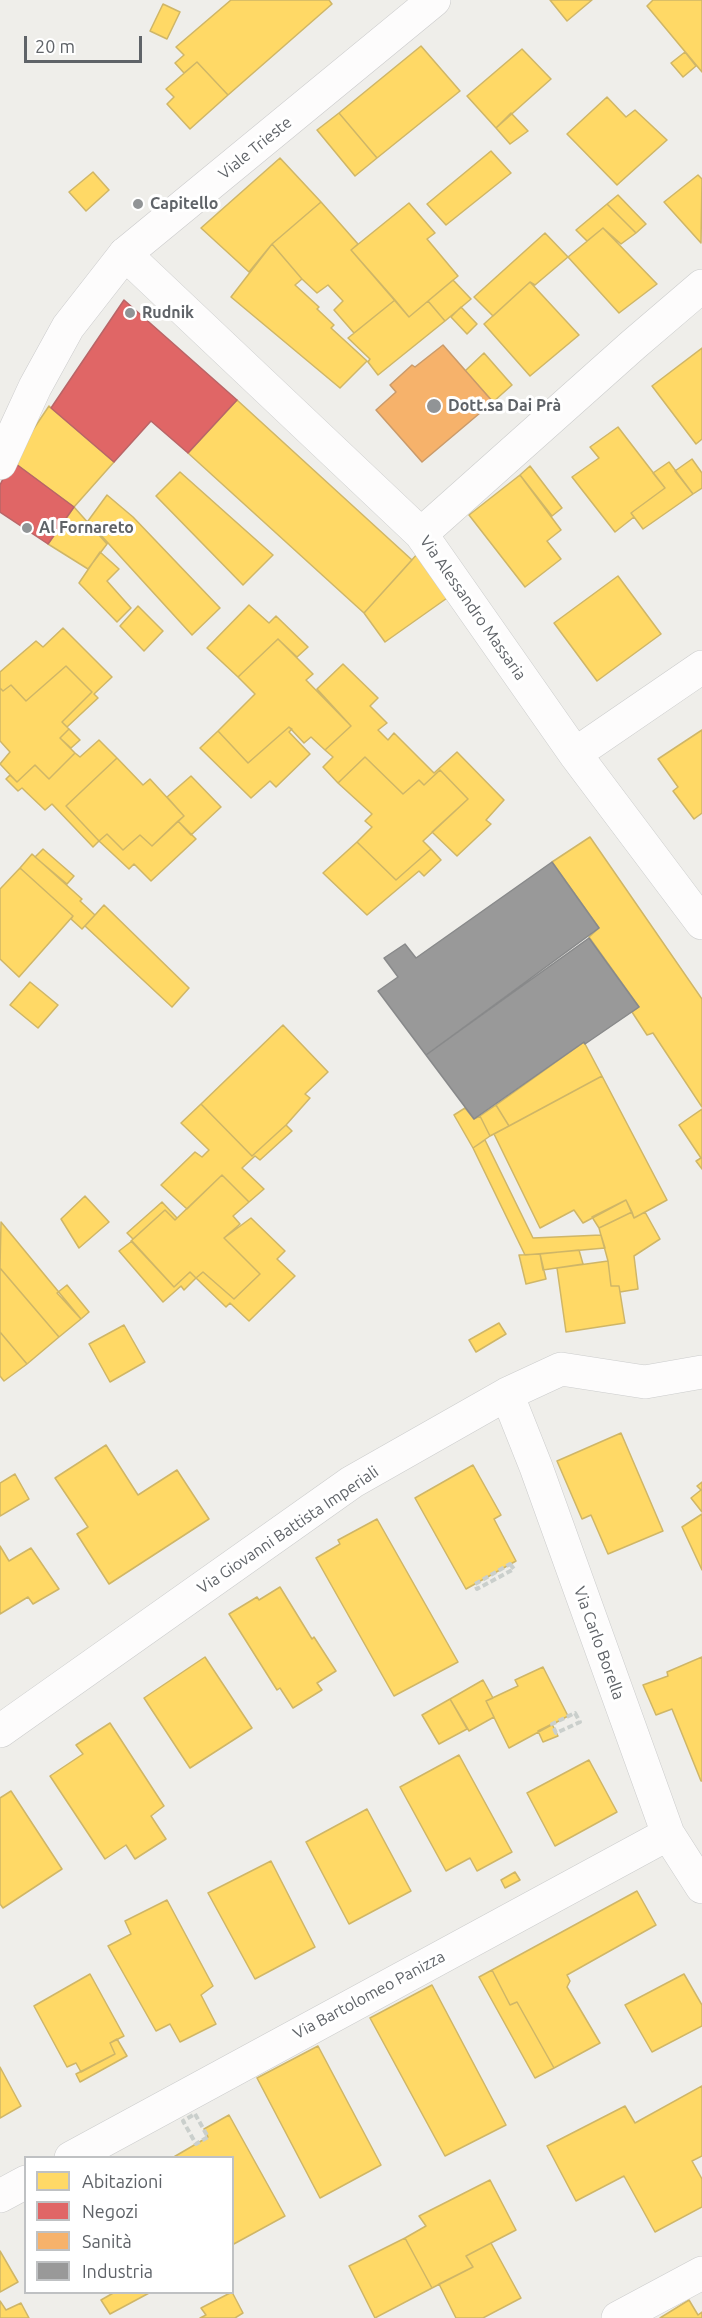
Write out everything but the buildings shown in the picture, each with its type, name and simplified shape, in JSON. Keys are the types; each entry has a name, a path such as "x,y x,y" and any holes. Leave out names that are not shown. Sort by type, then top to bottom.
{"street":[{"name":"Viale Trieste","path":"0,463 68,327 125,254 434,0"},
{"name":"Via Alessandro Massaria","path":"125,254 421,534 575,754 702,923"},
{"path":"421,534 702,286"},
{"path":"575,754 702,667"},
{"name":"Via Giovanni Battista Imperiali","path":"0,1731 352,1482 507,1394 561,1369 645,1382 702,1372"},
{"name":"Via Carlo Borella","path":"507,1394 536,1467 668,1834 702,1887"},
{"name":"Via Bartolomeo Panizza","path":"73,2156 668,1834"},
{"path":"0,2196 24,2183"},
{"path":"618,2318 702,2273"}],"path":[{"path":"510,1564 514,1569 477,1589 475,1584 510,1564"},
{"path":"575,1713 580,1722 556,1732 552,1724 575,1713"}],"place":[{"name":"Capitello","path":"138,204"},
{"name":"Rudnik","path":"130,313"},
{"name":"Dott.sa Dai Prà","path":"434,406"},
{"name":"Al Fornareto","path":"27,528"}]}
